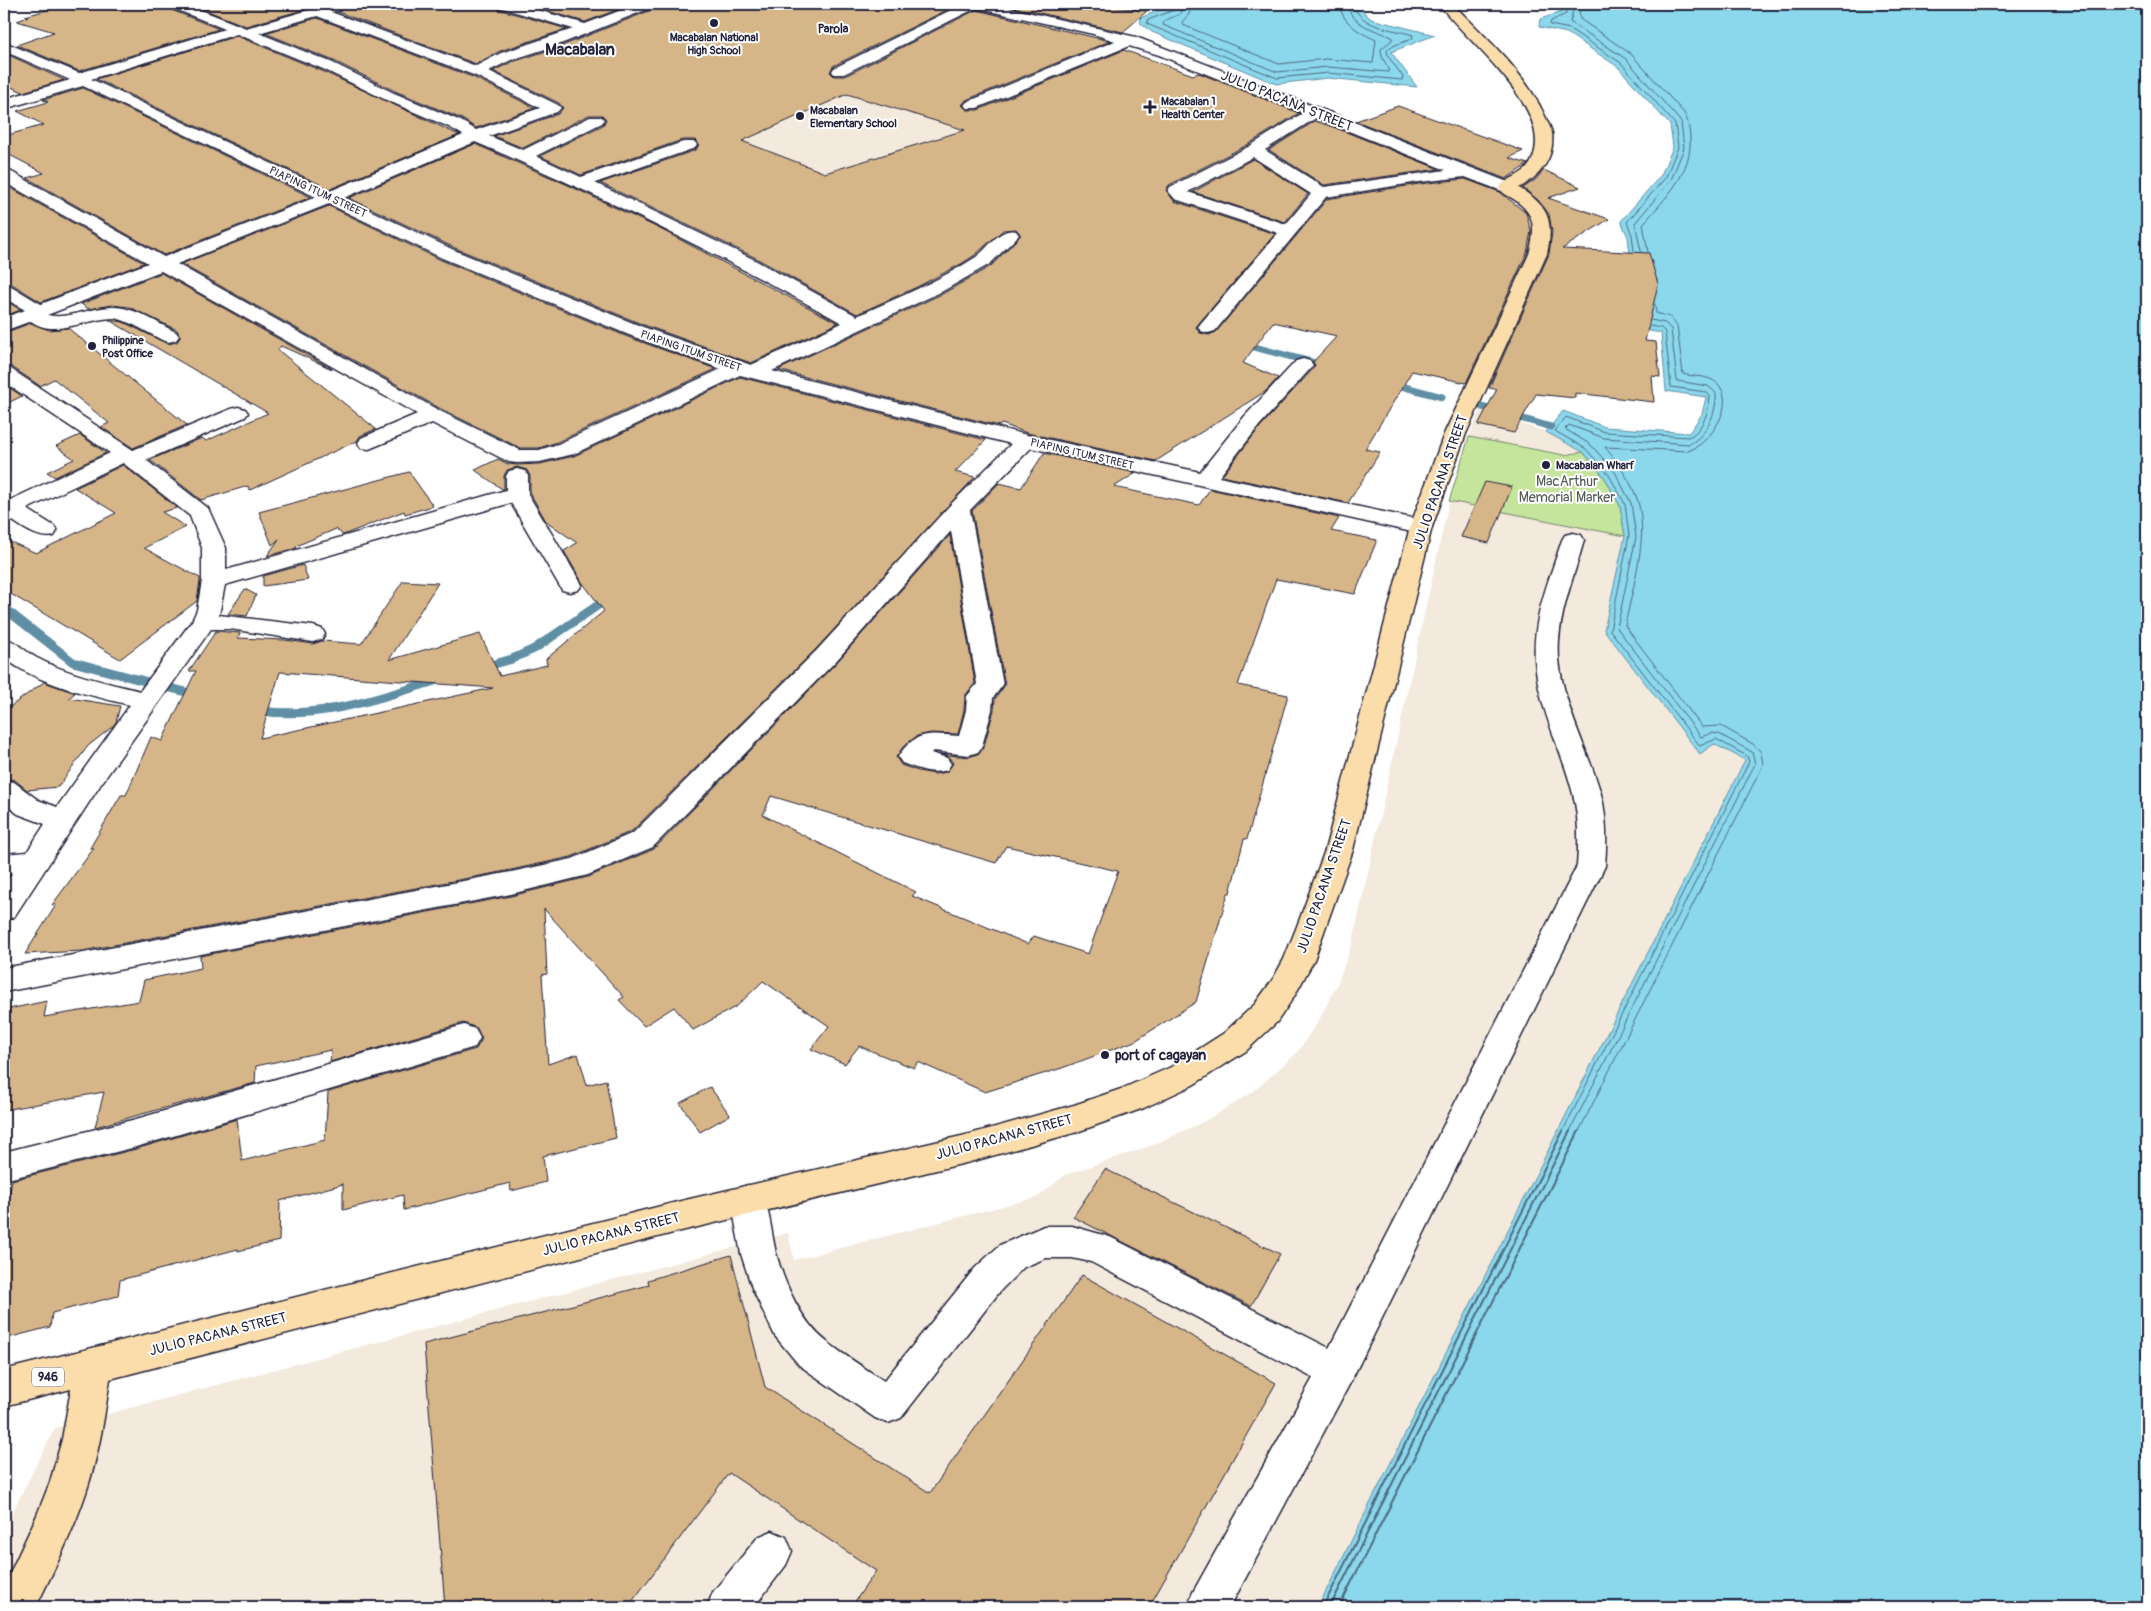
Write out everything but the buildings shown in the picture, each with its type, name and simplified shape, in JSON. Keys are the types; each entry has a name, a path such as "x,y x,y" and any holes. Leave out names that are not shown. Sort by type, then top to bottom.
{"main road":[{"path":"1446,4 1514,79 1532,105 1544,132 1544,149 1538,165 1526,178 1508,188"},
{"name":"JULIO PACANA STREET","path":"4,1388 748,1200 970,1148 1074,1119 1132,1099 1182,1076 1235,1042 1266,1013 1284,987 1299,960 1339,850 1421,527 1455,434 1531,272 1542,240 1542,219 1536,208 1525,198 1508,188"},
{"path":"15,1607 53,1526 70,1480 84,1424 93,1366"}],"street":[{"path":"175,4 244,30 328,66 389,96 454,124 475,136 523,156 658,219 747,263 855,323"},
{"path":"4,104 244,30 347,4"},
{"path":"504,4 587,29"},
{"path":"612,4 633,11"},
{"path":"481,72 482,69 496,62 587,29 648,4"},
{"path":"839,71 974,4"},
{"name":"JULIO PACANA STREET","path":"974,4 1131,40 1508,188"},
{"path":"1022,14 1035,4"},
{"path":"4,325 330,198 475,136 553,108 481,72 370,33 318,12"},
{"path":"972,105 1131,40"},
{"name":"PIAPING ITUM STREET","path":"4,46 448,254 636,331 746,370 1026,441 1205,482 1421,527"},
{"path":"1290,231 1181,196 1176,191 1254,150 1315,112"},
{"path":"523,156 596,120"},
{"path":"579,183 689,145"},
{"path":"1254,150 1321,193 1466,172"},
{"path":"8,180 162,262 433,415 517,457 540,456 566,449 936,287 984,260 1010,235"},
{"path":"1208,327 1321,193"},
{"path":"4,290 36,312 43,321 58,322 113,312 129,316 169,336"},
{"path":"1205,482 1228,450 1278,391 1303,365"},
{"path":"4,373 128,456 200,513 214,548 214,581 210,610 204,622 62,820 4,909"},
{"path":"46,531 15,512 14,507 128,456 238,413"},
{"path":"369,443 433,415"},
{"path":"4,980 511,883 578,868 643,840 826,656 959,509 1026,441"},
{"path":"517,457 517,494 570,585"},
{"path":"214,581 517,494"},
{"path":"938,764 911,757 926,742 969,746 979,710 980,696 990,685 959,509"},
{"path":"1208,1607 1337,1371 1591,866 1593,836 1587,794 1554,700 1547,658 1551,622 1573,540"},
{"path":"204,622 230,622 313,634"},
{"path":"4,646 27,663 69,681 153,691"},
{"path":"4,789 16,809 62,820"},
{"path":"4,864 35,860"},
{"path":"4,1166 136,1133 464,1038"},
{"path":"748,1200 770,1288 788,1324 812,1353 888,1405 988,1279 1012,1256 1044,1242 1072,1242 1098,1248 1337,1371"},
{"path":"728,1607 772,1550"}],"shaded area":[{"name":"Macabalan Elementary School","path":"657,4 810,4 729,39 977,111 1086,177 834,195 672,137 692,30 633,16"},
{"path":"1480,410 1546,432 1583,452 1625,536 1604,631 1700,754 1714,744 1745,760 1318,1607 4,1607 4,1529 55,1428 788,1233 794,1260 1038,1197 1065,1175 1156,1144 1207,1120 1253,1092 1297,1053 1319,1020 1338,983 1353,941 1449,501 1469,437"}],"green space":[{"name":"MacArthur Memorial Marker","path":"1469,437 1564,455 1583,452 1605,478 1620,505 1625,536 1449,501"}],"water":[{"path":"1175,4 1356,4 1371,19 1435,35 1391,52 1417,87 1328,78 1276,84 1152,32 1141,24 1140,18"},
{"path":"1552,4 2147,4 2147,1607 1318,1607 1745,760 1714,744 1700,754 1604,630 1625,536 1620,506 1605,478 1583,452 1546,432 1563,411 1605,427 1689,433 1702,414 1706,397 1666,391 1661,333 1639,329 1628,237 1621,221 1661,175 1673,147 1670,125 1618,67 1567,33 1539,27 1540,19 1562,12"}],"waterway":[{"path":"1188,329 1222,338"},
{"path":"1243,344 1326,366"},
{"path":"1390,383 1442,397"},
{"path":"1482,407 1551,427"},
{"path":"481,668 512,659 534,649 610,597"},
{"path":"4,608 73,662 197,695"},
{"path":"255,710 279,713 325,710 371,700 438,680"}],"place":[{"name":"Macabalan National High School","path":"714,23"},
{"name":"Macabalan 1 Health Center","path":"1150,107"},
{"name":"Macabalan Elementary School","path":"800,116"},
{"name":"Philippine Post Office","path":"92,346"},
{"name":"Macabalan Wharf","path":"1546,465"},
{"name":"port of cagayan","path":"1105,1055"}],"district":[{"name":"Parola","path":"833,29"},
{"name":"Macabalan","path":"580,50"}]}
